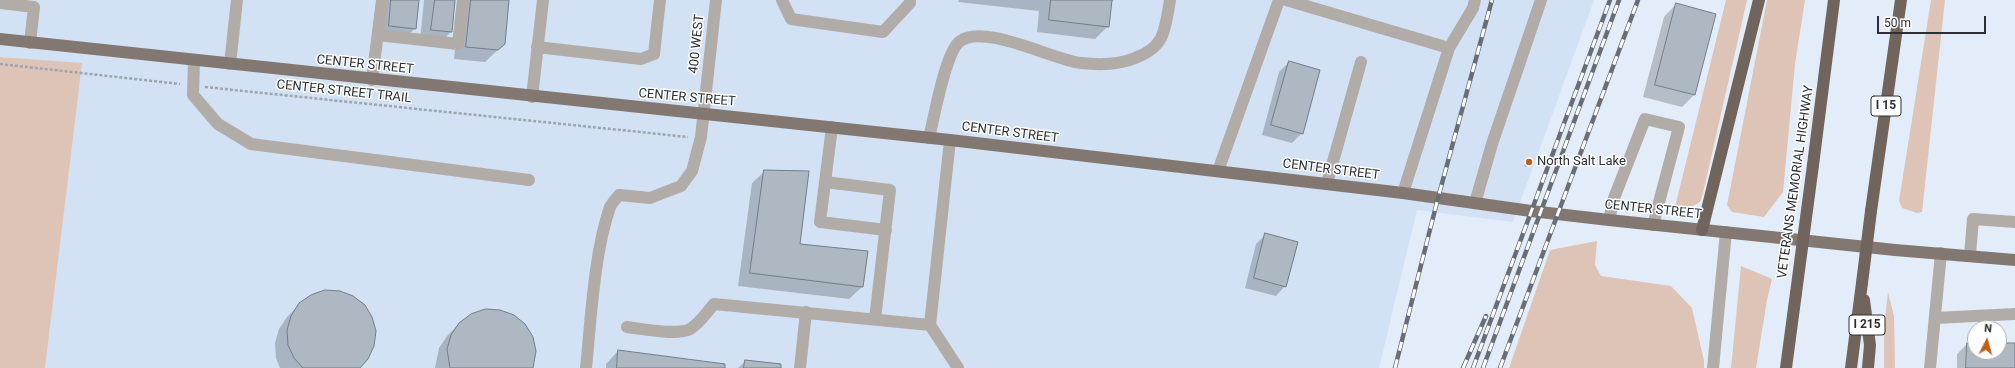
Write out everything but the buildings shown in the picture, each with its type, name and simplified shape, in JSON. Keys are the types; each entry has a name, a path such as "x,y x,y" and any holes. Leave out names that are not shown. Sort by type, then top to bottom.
{"highway":[{"path":"1702,230 1759,0"},
{"name":"VETERANS MEMORIAL HIGHWAY","path":"1786,368 1834,0"},
{"name":"I 15","path":"1851,368 1871,211 1902,0"},
{"name":"I 215","path":"1862,282 1870,345 1868,368"}],"main road":[{"name":"CENTER STREET","path":"0,39 372,80 950,140 1403,192 1475,204 1652,225 2015,260"}],"street":[{"path":"230,64 237,0"},
{"path":"372,80 382,0"},
{"path":"378,35 458,44 462,0"},
{"path":"532,97 543,0"},
{"path":"537,47 641,59 654,54 660,0"},
{"name":"400 WEST","path":"586,368 595,283 602,239 611,206 619,195 650,198 681,186 692,171 701,137 716,0"},
{"path":"782,0 791,19 883,32 910,3 910,0"},
{"path":"929,138 948,60 958,43 966,38 974,36 1017,43 1080,63 1122,64 1149,53 1161,38 1170,0"},
{"path":"1218,171 1278,0"},
{"path":"1286,0 1449,48"},
{"path":"1403,192 1449,48 1473,8 1475,0"},
{"path":"1475,204 1492,144 1542,0"},
{"path":"0,3 34,7 30,42"},
{"path":"194,60 193,95 218,124 251,144 529,180"},
{"path":"1327,183 1361,62"},
{"path":"1609,220 1614,198 1645,118 1679,127 1652,225"},
{"path":"832,127 820,222 886,230"},
{"path":"950,140 930,325 958,368"},
{"path":"825,182 890,190 875,319"},
{"path":"1970,255 1974,218 2015,222"},
{"path":"1713,368 1726,232"},
{"path":"1930,368 1941,253"},
{"path":"627,327 677,332 688,330 698,323 714,304 930,325"},
{"path":"800,368 806,312"},
{"path":"1935,318 2015,314"}],"path":[{"name":"CENTER STREET TRAIL","path":"0,64 193,86 686,137"}],"shaded area":[{"path":"0,0 1594,0 1513,222 1417,210 1379,368 45,368 81,64 0,57"},
{"path":"1726,0 1747,0 1703,193 1700,202 1693,206 1675,207"},
{"path":"1767,0 1805,0 1795,64 1783,192 1764,217 1732,212 1727,205"},
{"path":"1931,0 1945,0 1922,212 1917,213 1902,208 1899,201"},
{"path":"0,57 82,63 45,368 0,368"},
{"path":"1597,241 1595,265 1601,276 1671,286 1692,308 1704,361 1704,368 1509,368 1550,250"},
{"path":"1741,266 1772,279 1767,300 1756,368 1731,368"},
{"path":"1888,292 1894,316 1895,368 1884,368 1884,327"}],"railway":[{"path":"1395,368 1438,198 1492,0"},
{"path":"1473,368 1610,0"},
{"path":"1483,368 1619,0"},
{"path":"1500,368 1638,0"},
{"path":"1463,368 1486,316"}],"place":[{"name":"North Salt Lake","path":"1529,162"}]}
